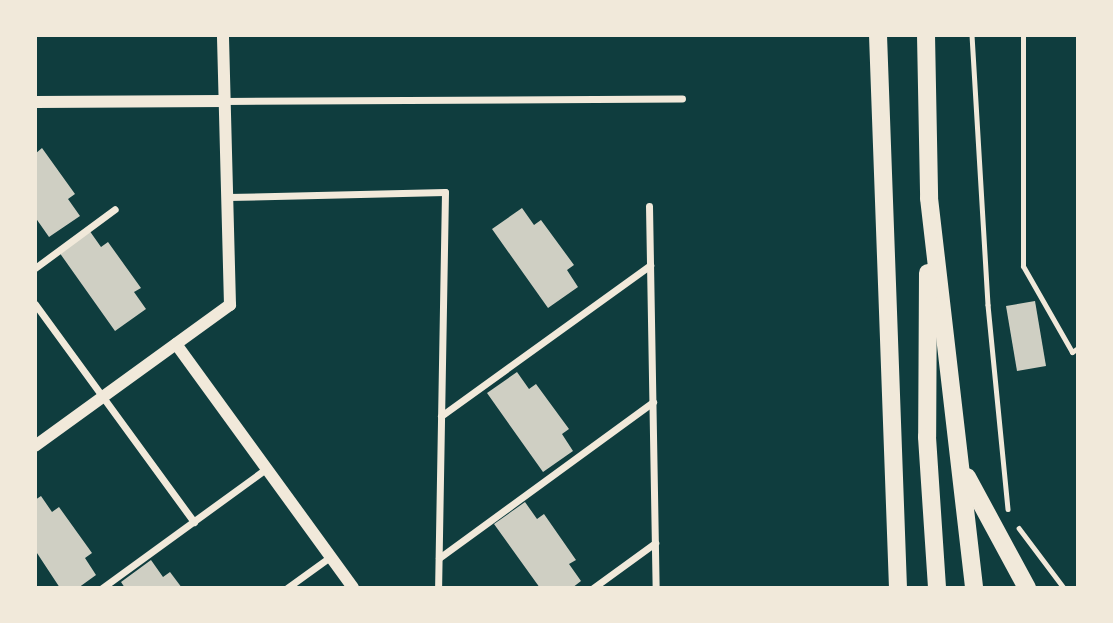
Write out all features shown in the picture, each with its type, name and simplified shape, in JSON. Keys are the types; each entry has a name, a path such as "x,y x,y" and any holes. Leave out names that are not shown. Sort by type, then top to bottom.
{"main road":[{"path":"878,35 898,588"},
{"path":"926,35 929,198 928,437 937,588"},
{"path":"929,198 974,588"},
{"path":"961,464 992,531 1027,588"}],"street":[{"path":"35,446 230,305 223,35"},
{"path":"35,102 682,99"},
{"path":"228,197 445,192 438,588"},
{"path":"649,206 656,588"},
{"path":"35,268 116,209"},
{"path":"441,416 650,265"},
{"path":"35,304 194,522"},
{"path":"176,344 353,588"},
{"path":"439,558 653,402"},
{"path":"102,588 266,469"},
{"path":"593,588 655,543"},
{"path":"287,588 330,557"}],"lane":[{"path":"1023,35 1023,266 1072,352 1078,348"}],"path":[{"path":"972,35 988,305 1008,513"},
{"path":"1016,524 1064,588"}],"building":[{"path":"42,148 75,194 68,199 80,216 49,237 35,217 35,154"},
{"path":"522,208 534,225 541,220 574,265 567,270 578,287 548,308 492,229"},
{"path":"89,230 101,247 108,242 141,288 134,292 146,309 115,331 59,252"},
{"path":"1035,301 1046,366 1017,371 1006,306"},
{"path":"517,372 529,389 536,384 569,429 562,434 573,451 543,472 487,393"},
{"path":"41,496 52,512 59,507 92,553 85,558 96,575 78,588 60,588 35,550 35,500"},
{"path":"525,502 537,519 544,514 576,560 569,564 581,581 572,588 540,588 494,524"},
{"path":"151,560 163,577 170,572 182,588 125,588 121,582"}]}
